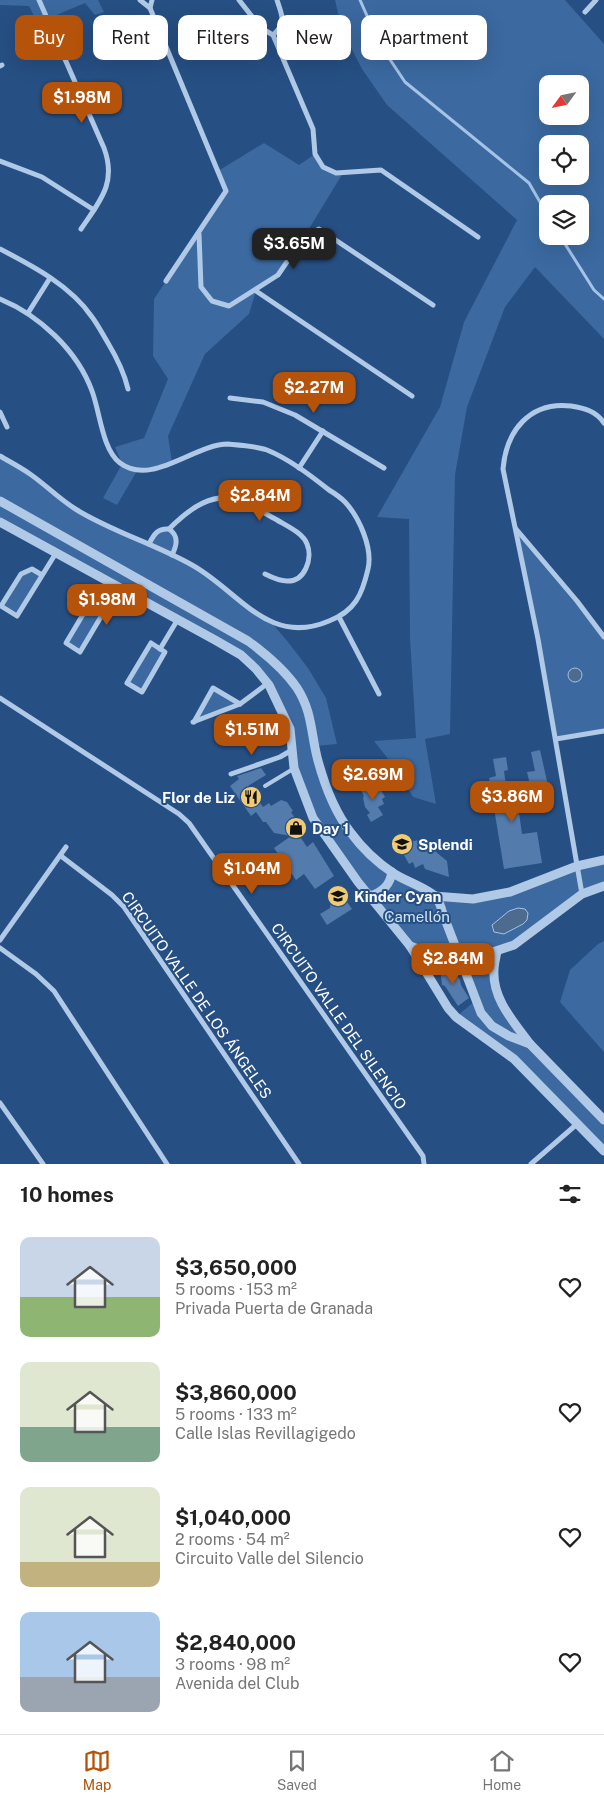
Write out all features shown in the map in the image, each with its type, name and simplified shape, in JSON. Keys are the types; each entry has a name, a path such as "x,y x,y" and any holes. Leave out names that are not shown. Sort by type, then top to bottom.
{"street":[{"path":"39,0 107,157 109,177 107,188 81,229"},
{"path":"140,0 150,8 226,191 166,281"},
{"path":"150,8 152,0"},
{"path":"239,0 261,28 273,35 313,129 315,154 323,167 336,173 382,170 478,236"},
{"path":"273,35 280,28 283,20 277,0"},
{"path":"585,12 596,0"},
{"path":"0,162 42,177 94,210"},
{"path":"199,234 201,287 212,302 230,306 278,275 304,237 319,229 433,305"},
{"path":"0,249 50,278 77,299 92,317 115,355 125,376 128,389"},
{"path":"28,313 50,278"},
{"path":"256,290 412,396"},
{"path":"0,299 28,313 52,334 81,368 92,390 109,448 122,464 137,471 159,467 210,447 226,444 266,450 300,468 345,501 363,528 370,563 364,590 353,606 339,617 316,627 296,628 272,623 247,607 200,569 172,554 106,526 74,509 30,474 0,456"},
{"path":"230,398 263,402 296,414 384,468"},
{"path":"582,894 538,639 503,469 504,458 518,426 539,410 549,406 563,405 590,410 604,423"},
{"path":"0,412 7,427"},
{"path":"300,468 323,431"},
{"path":"170,529 188,511 211,499 219,498 244,502 300,534 308,545 309,559 307,568 299,577 286,581 265,574"},
{"path":"0,501 248,641 279,666 298,689 311,718 317,756 334,806 352,834 392,872 434,896 444,899 473,899 510,892 577,866 604,860"},
{"path":"0,522 241,655 256,669 268,683 290,729 294,768 313,818 347,868 410,946 448,1008 456,1017 514,1059 604,1151"},
{"path":"149,544 154,533 162,529 170,529 176,538 176,545 172,554"},
{"path":"516,529 577,601 604,637"},
{"path":"42,575 32,570 21,574 2,606 18,616 56,553"},
{"path":"84,568 91,554"},
{"path":"98,606 110,582"},
{"path":"91,601 98,606 105,610 80,652 66,643 91,601"},
{"path":"339,617 378,694"},
{"path":"160,649 178,619"},
{"path":"241,655 248,641"},
{"path":"151,643 160,649 165,652 142,692 127,683 151,643"},
{"path":"240,704 213,688 193,722 240,704 268,683"},
{"name":"CIRCUITO VALLE DEL SILENCIO","path":"0,698 179,814 189,823 423,1156 424,1164"},
{"path":"556,740 604,731"},
{"path":"231,774 280,757 292,750"},
{"path":"0,940 66,847"},
{"name":"CIRCUITO VALLE DE LOS ÁNGELES","path":"61,856 112,895 124,907 298,1164"},
{"path":"370,896 385,888 389,883 392,872"},
{"path":"410,946 433,954 454,958 481,956 514,945 582,894 604,886"},
{"path":"434,896 481,1013 492,1026 509,1036 530,1044"},
{"path":"410,946 420,954 424,969"},
{"path":"0,948 36,974 54,991 168,1164"},
{"path":"497,951 494,985 502,1005 530,1044 604,1120"},
{"path":"420,954 433,954"},
{"path":"0,1103 43,1164"},
{"path":"532,1164 577,1124"}],"lane":[{"path":"265,786 294,768"}],"green space":[{"path":"0,0 98,0 104,12 95,15 85,3 56,15 34,15 29,6 0,5"},
{"path":"335,0 565,0 604,44 604,339 535,267 505,307 467,407 455,475 450,734 425,739 436,804 413,797 396,769 374,741 416,738 410,638 409,519 377,517 440,407 464,322 517,220 387,105 362,69 351,48 351,15 338,15"},
{"path":"264,143 299,165 315,154 323,167 343,173 304,237 278,275 256,291 249,314 205,354 168,436 172,462 137,471 117,505 103,498 122,464 115,447 144,438 168,379 153,356 154,299 226,191 218,171"},
{"path":"0,456 30,474 74,509 149,544 162,529 175,533 173,555 194,566 272,623 308,668 326,698 337,744 316,746 331,800 352,834 392,872 385,886 370,896 313,818 294,768 290,729 269,685 241,655 0,522"},
{"path":"515,529 604,637 604,731 556,739"},
{"path":"32,569 42,575 17,616 1,606 21,574"},
{"path":"91,601 105,610 80,652 66,643"},
{"path":"151,643 165,652 142,692 127,683"},
{"path":"213,688 240,704 193,722"},
{"name":"Camellón","path":"604,860 604,886 574,901 509,949 497,954 494,985 530,1044 604,1120 604,1151 514,1059 456,1017 476,1000 459,956 410,945 371,896 393,873 441,904 444,899 473,899"},
{"path":"604,941 604,1052 560,1002 570,970 598,944"}],"shaded area":[{"path":"572,668 578,668 582,675 578,682 572,682 568,678 568,672"},
{"path":"518,908 525,909 528,913 527,920 523,924 504,934 494,932 492,925 509,911"}],"building":[{"path":"540,750 551,799 534,802 527,772 535,771 531,752"},
{"path":"506,757 508,770 504,771 506,786 515,784 522,834 537,832 542,863 504,869 489,778 496,776 493,759"},
{"path":"261,768 266,775 248,786 263,807 269,803 271,806 281,800 287,802 302,829 297,832 307,847 313,842 334,876 315,889 304,874 296,880 274,848 291,836 274,833 256,812 251,816 230,786 239,779 237,776"},
{"path":"376,782 385,797 382,799 384,804 378,807 383,815 371,822 367,815 370,813 365,807 364,796 361,790"},
{"path":"418,840 421,844 425,842 438,848 436,852 447,861 449,877 425,869 423,864 415,868 413,862 409,864 404,855 407,843"},
{"path":"341,895 348,897 347,902 352,909 327,925 320,914 330,908 331,902 339,904"},
{"path":"432,960 444,963 432,970 428,963"},
{"path":"451,967 469,998 458,1006 445,986 442,985 440,968"}],"waterway":[{"path":"360,0 379,43 405,82 529,183 539,200"},
{"path":"566,245 594,290 604,299"}],"place":[{"name":"Flor de Liz","path":"251,797"},
{"name":"Day 1","path":"296,828"},
{"name":"Splendi","path":"402,844"},
{"name":"Kinder Cyan","path":"338,896"}]}
